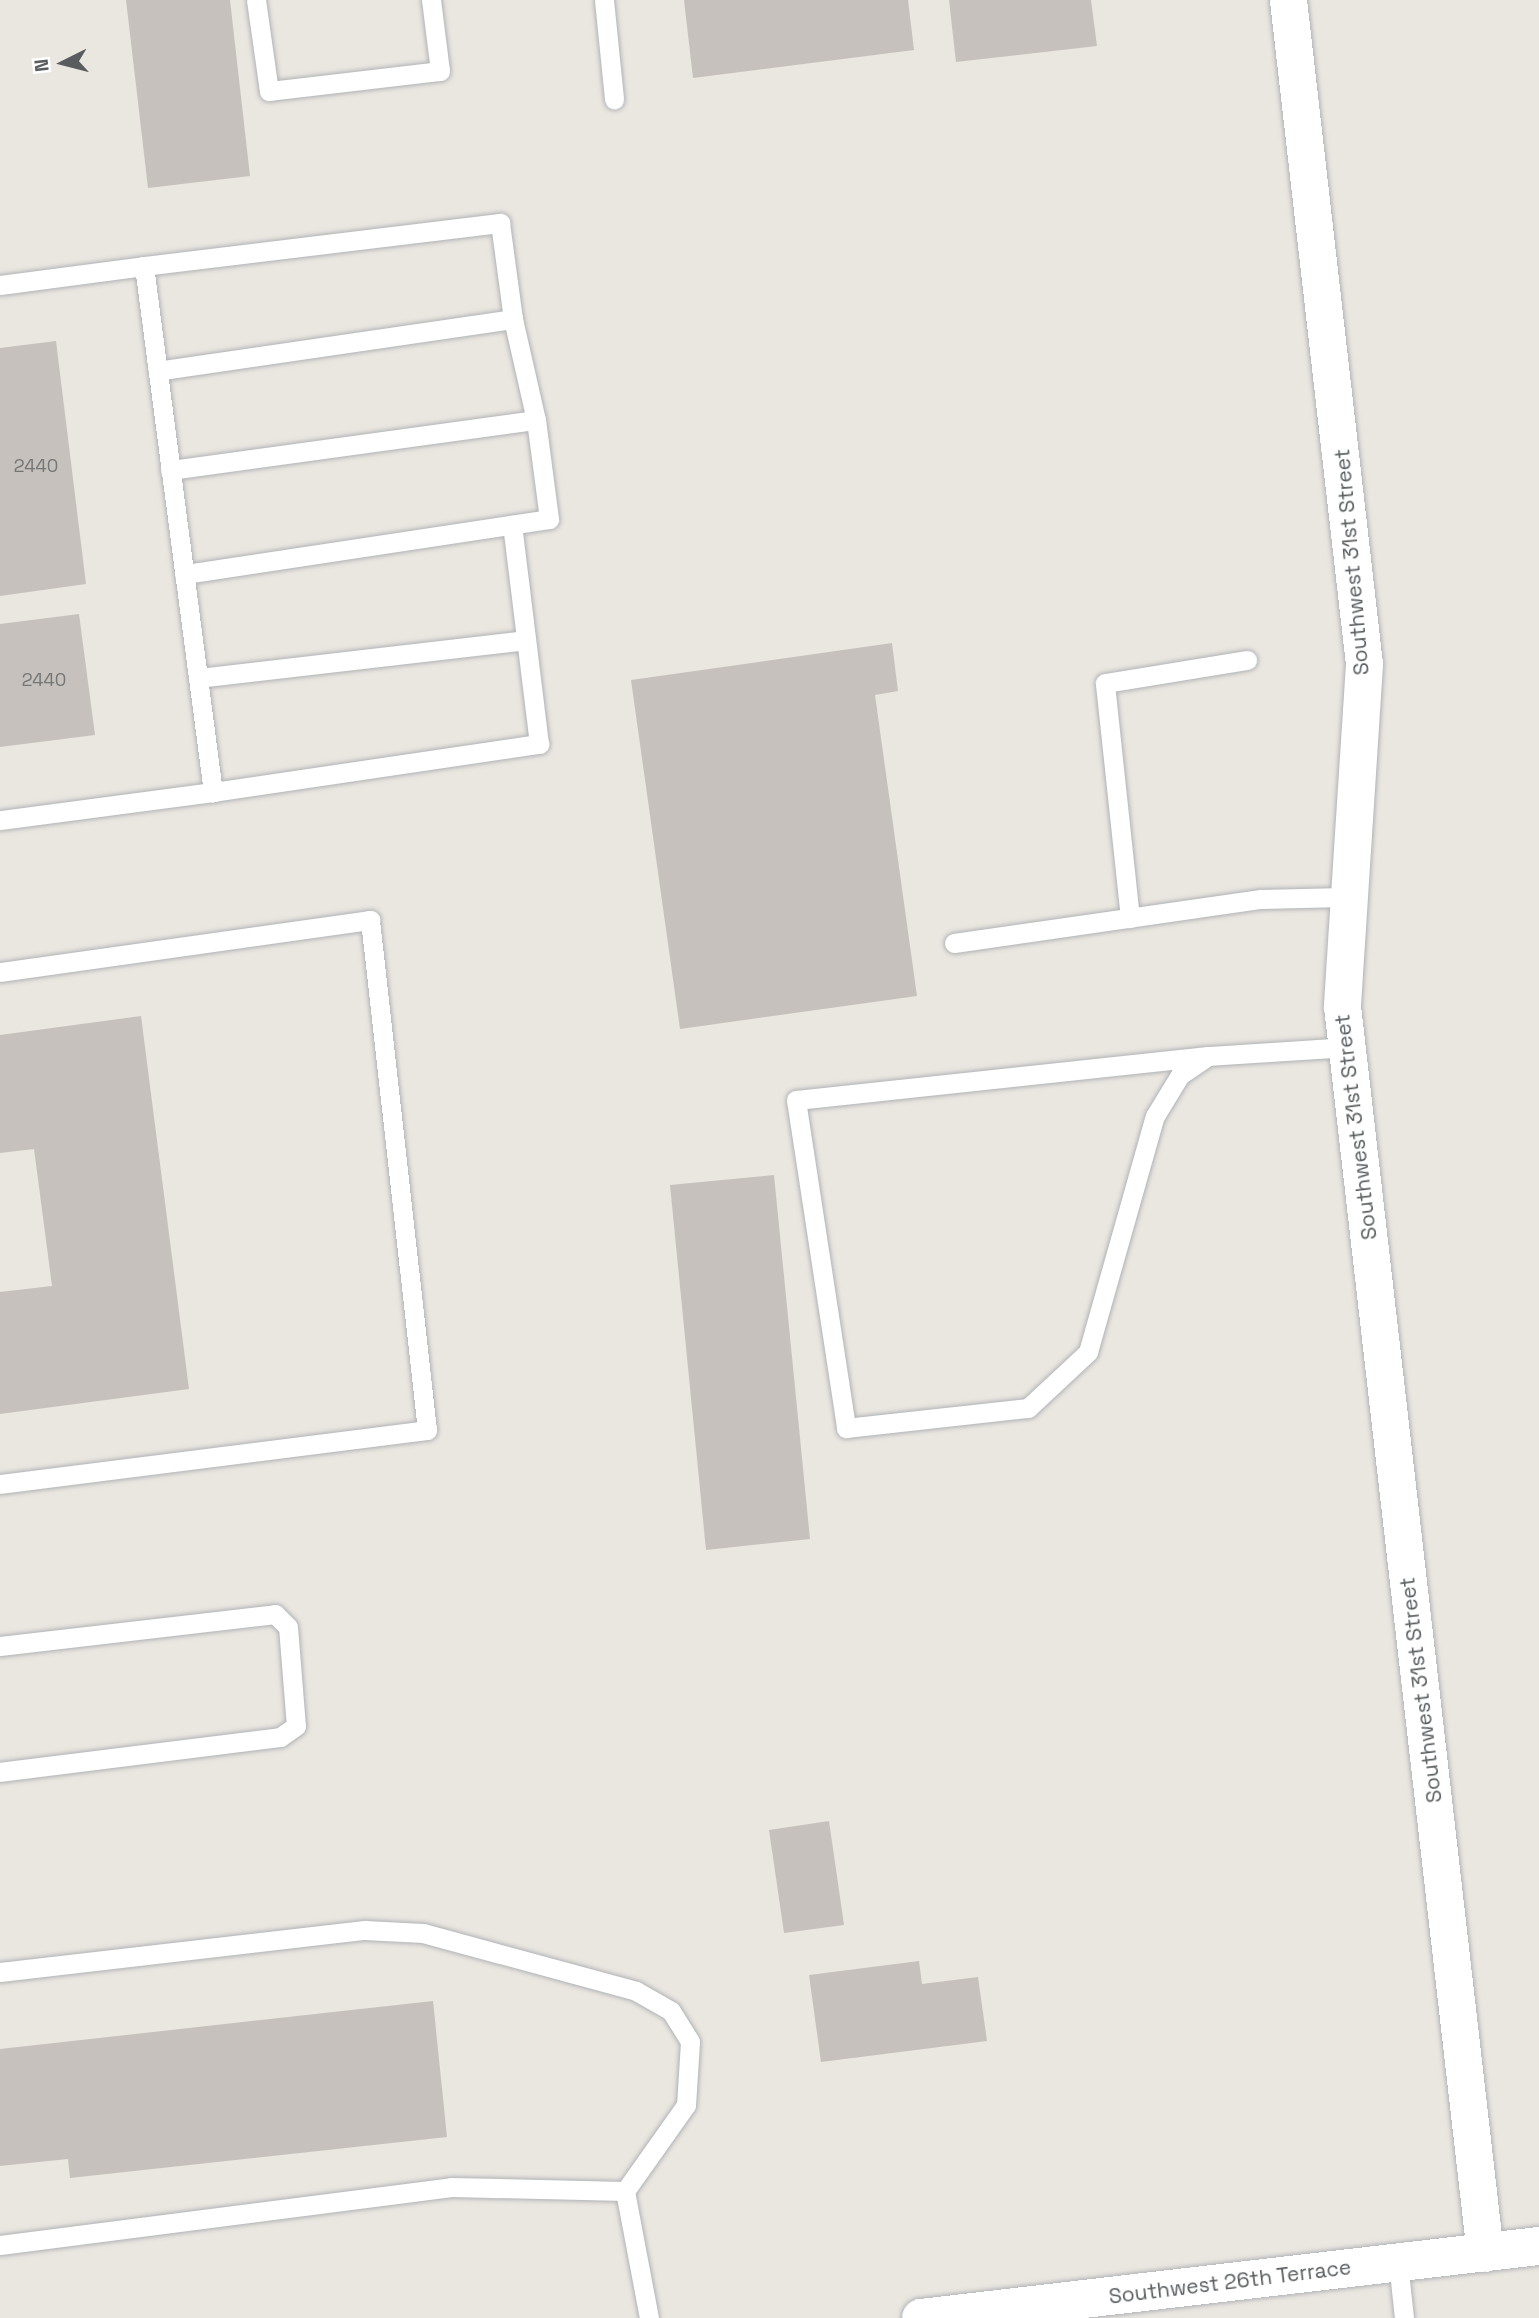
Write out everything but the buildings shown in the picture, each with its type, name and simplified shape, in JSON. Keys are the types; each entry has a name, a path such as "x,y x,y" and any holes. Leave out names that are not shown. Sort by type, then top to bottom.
{"street":[{"name":"Southwest 31st Street","path":"1288,0 1364,664 1364,728 1344,897 1347,1047 1485,2253"},
{"name":"Southwest 26th Terrace","path":"921,2318 1539,2246"}],"lane":[{"path":"256,0 269,91 440,71 431,0"},
{"path":"604,0 614,99"},
{"path":"0,285 500,223 513,319 536,420 549,519 184,574"},
{"path":"144,266 213,792"},
{"path":"158,372 513,319"},
{"path":"170,470 536,420"},
{"path":"0,820 539,744 524,640 512,525"},
{"path":"198,678 524,640"},
{"path":"1130,918 1105,683 1247,660"},
{"path":"954,943 1261,899 1344,897"},
{"path":"0,972 370,920 427,1430 0,1484"},
{"path":"1208,1056 1180,1075 1155,1116 1088,1352 1028,1408 846,1428 796,1100 1208,1056 1347,1047"},
{"path":"0,1646 275,1614 288,1627 296,1726 280,1737 0,1772"},
{"path":"0,1972 365,1930 423,1933 636,1991 671,2011 690,2042 686,2105 625,2191 649,2318"},
{"path":"0,2245 451,2187 625,2191"},
{"path":"1398,2262 1404,2318"}]}
